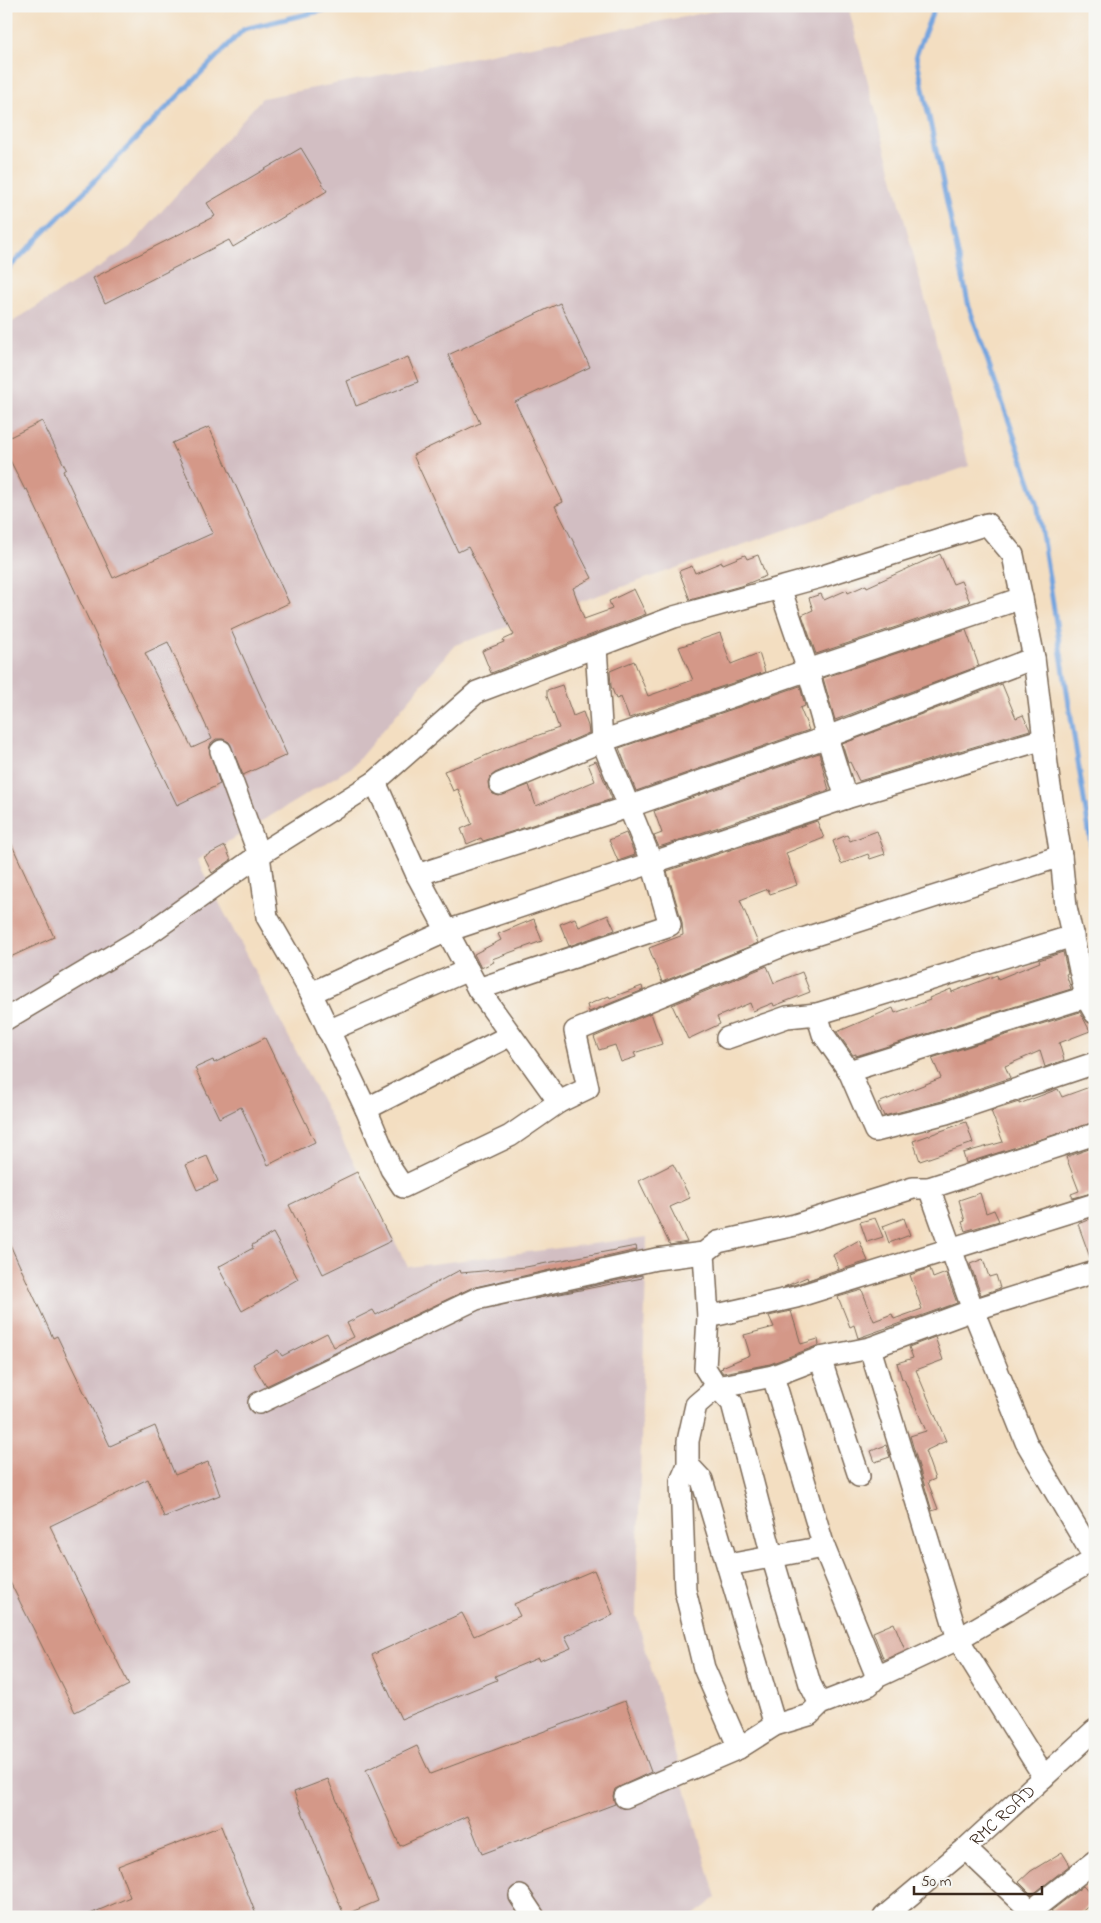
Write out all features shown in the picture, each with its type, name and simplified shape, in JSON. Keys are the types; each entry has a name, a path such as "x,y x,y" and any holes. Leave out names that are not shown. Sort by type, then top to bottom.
{"street":[{"path":"6,1019 144,937 259,855 375,782 477,692 674,618 780,588 987,524 1013,555 1034,658 1061,856 1066,907 1091,1005 849,1071"},
{"path":"780,588 808,670 826,737 846,798"},
{"path":"500,784 602,741 1022,598"},
{"path":"478,990 670,925 652,863 602,741 596,647"},
{"path":"417,875 628,807 826,737 1034,658"},
{"path":"311,993 447,931 846,798 1044,739"},
{"path":"221,751 259,855 268,917 311,993 366,1109 390,1169 402,1187 510,1136 559,1102 588,1088 575,1031 787,944 1061,856"},
{"path":"375,782 417,875 478,990 559,1102"},
{"path":"727,1038 787,1017 817,1014 1073,936"},
{"path":"328,1031 468,970"},
{"path":"817,1014 822,1034 849,1071 875,1131 946,1114 1095,1063"},
{"path":"366,1109 511,1035"},
{"path":"259,1403 476,1298 656,1259 704,1253 718,1242 795,1225 913,1188 929,1188 1095,1134"},
{"path":"625,1797 738,1748 775,1725 809,1715 820,1704 869,1685 877,1677 958,1639 1095,1559 1026,1442 973,1310 929,1188"},
{"path":"708,1317 796,1297 1095,1204"},
{"path":"704,1253 708,1317 704,1368 717,1387 732,1403 772,1556 810,1684 820,1704"},
{"path":"738,1748 704,1668 685,1590 680,1481 688,1465 688,1441 696,1405 717,1387 773,1376 820,1358 870,1348 973,1310 1095,1272"},
{"path":"870,1348 958,1639 1044,1777"},
{"path":"820,1358 858,1476"},
{"path":"773,1376 824,1547 877,1677"},
{"path":"688,1465 702,1480 775,1725"},
{"path":"728,1565 824,1547"},
{"name":"RMC ROAD","path":"884,1917 964,1850 1095,1730"},
{"name":"RMC ROAD","path":"896,1917 971,1854 1095,1743"},
{"path":"971,1854 1032,1914 1095,1861"},
{"path":"520,1896 534,1917"}],"shaded area":[{"path":"740,6 848,6 969,466 455,645 352,767 197,860 408,1267 647,1237 636,1615 716,1898 691,1917 6,1917 6,326 130,247 262,98"}],"building":[{"path":"301,148 327,191 233,247 229,240 105,303 93,278 215,216 207,203"},
{"path":"560,303 590,367 515,402 563,502 555,506 592,578 573,588 584,619 612,609 609,601 634,589 646,614 491,673 482,651 504,642 503,640 514,635 468,547 458,552 413,455 480,423 448,355"},
{"path":"408,357 418,382 356,406 347,381"},
{"path":"42,421 66,469 63,471 113,578 213,533 172,443 209,427 289,603 231,630 287,755 243,775 229,742 223,739 216,739 211,743 209,749 220,784 177,805 27,489 25,490 6,452 6,439","holes":["168,642 212,739 192,748 145,653"]},
{"path":"940,554 953,584 961,581 970,602 816,654 802,615 813,610 809,598 821,594 824,600 847,590 848,593 866,585 867,587"},
{"path":"745,555 747,559 758,555 766,576 744,585 690,600 679,571 692,566 695,573"},
{"path":"966,630 979,666 835,720 823,678"},
{"path":"720,633 731,664 759,653 765,672 629,718 621,697 616,699 611,686 610,671 634,661 648,696 693,680 679,647"},
{"path":"1002,684 1016,718 1023,715 1030,730 859,781 850,762 848,763 842,744"},
{"path":"562,685 573,716 583,712 589,733 495,773 488,782 489,789 493,794 499,796 529,785 536,806 595,781 588,764 596,761 612,799 483,841 481,838 467,844 461,829 472,824 458,789 453,791 444,771 559,728 547,696 547,690"},
{"path":"800,686 805,706 800,708 809,730 636,791 619,748"},
{"path":"819,753 829,790 659,847 654,836 662,833 654,811"},
{"path":"817,821 824,838 786,853 797,885 770,894 768,889 740,900 758,943 662,982 649,948 683,935 682,922 667,871"},
{"path":"877,831 885,854 870,859 868,854 841,864 833,841 847,835 850,841"},
{"path":"6,832 54,937 6,959"},
{"path":"626,833 635,855 618,861 609,840"},
{"path":"225,846 231,860 212,873 204,857"},
{"path":"608,915 615,930 569,946 560,924 575,918 579,927"},
{"path":"534,919 542,941 492,959 494,962 481,968 474,954 501,940 498,934"},
{"path":"1063,952 1068,973 1066,974 1071,989 856,1056 856,1054 853,1055 837,1032 893,1008 895,1013 930,1000 929,998 951,989 952,992 997,975 998,979 1040,962 1039,960"},
{"path":"767,966 774,983 802,972 810,992 774,1006 773,1003 753,1011 750,1003 717,1017 720,1024 688,1039 672,1005"},
{"path":"642,986 643,990 589,1012 587,1005"},
{"path":"1080,1012 1090,1031 1059,1043 1064,1060 1045,1067 1040,1051 1005,1066 1010,1078 942,1101 884,1116 878,1103 941,1078 932,1058"},
{"path":"651,1013 662,1044 634,1053 636,1057 621,1062 615,1045 599,1050 594,1037"},
{"path":"265,1038 315,1142 268,1165 241,1107 219,1118 195,1068 213,1060 214,1063"},
{"path":"1095,1085 1095,1122 966,1163 963,1153 1003,1142 991,1111 1019,1102 1019,1104 1058,1089 1062,1097"},
{"path":"966,1122 973,1143 920,1161 913,1141"},
{"path":"1095,1147 1095,1192 1073,1198 1071,1194 1079,1191 1066,1157"},
{"path":"207,1156 218,1181 197,1190 186,1165"},
{"path":"673,1164 690,1198 670,1207 687,1242 670,1245 639,1181"},
{"path":"357,1172 391,1241 323,1274 289,1205"},
{"path":"980,1193 986,1213 994,1210 999,1221 965,1231 962,1222 965,1221 959,1200"},
{"path":"1095,1217 1095,1260 1091,1260 1078,1224"},
{"path":"875,1218 883,1237 867,1242 860,1222"},
{"path":"904,1218 910,1235 889,1243 883,1226"},
{"path":"273,1233 298,1279 242,1311 218,1267 253,1248 252,1245"},
{"path":"6,1236 53,1338 57,1336 110,1446 155,1426 175,1475 208,1462 220,1495 164,1517 148,1479 50,1526 129,1685 75,1712 6,1574"},
{"path":"859,1240 868,1261 793,1285 784,1287 807,1277 808,1280 839,1269 833,1255"},
{"path":"636,1246 637,1250 471,1288 266,1386 253,1364 278,1350 282,1356 327,1333 334,1347 354,1337 347,1323 373,1310 376,1315 460,1270 461,1273 526,1267"},
{"path":"983,1259 989,1277 996,1275 1000,1288 981,1295 970,1264"},
{"path":"930,1268 933,1278 946,1273 957,1303 858,1338 854,1325 850,1327 838,1297 862,1290 874,1321 892,1314 894,1319 922,1309 910,1275"},
{"path":"642,1275 642,1278 534,1299"},
{"path":"791,1311 801,1344 818,1339 819,1345 770,1364 723,1373 720,1369 722,1367 750,1355 744,1335 774,1327 769,1316"},
{"path":"935,1337 943,1360 916,1370 946,1441 925,1451 935,1479 928,1482 938,1509 932,1511 910,1436 926,1431 904,1379 902,1379 897,1363 913,1358 909,1347"},
{"path":"886,1445 890,1457 875,1462 871,1451"},
{"path":"594,1570 613,1615 565,1636 571,1648 539,1661 538,1658 495,1676 497,1680 401,1719 372,1655 462,1613 474,1636 520,1616 514,1604"},
{"path":"894,1623 905,1650 884,1660 873,1632"},
{"path":"625,1701 651,1772 615,1789 613,1796 615,1804 482,1854 467,1816 400,1846 366,1770 417,1746 430,1774"},
{"path":"328,1779 378,1901 344,1915 294,1792"},
{"path":"221,1826 257,1917 83,1917 130,1897 118,1866"},
{"path":"1062,1852 1070,1865 1032,1895 1019,1882 1031,1871"},
{"path":"1083,1886 1095,1901 1075,1917 1055,1917 1051,1911"}],"waterway":[{"path":"6,271 244,29 341,6"},
{"path":"935,6 916,55 969,307 1037,502 1095,869"}]}
